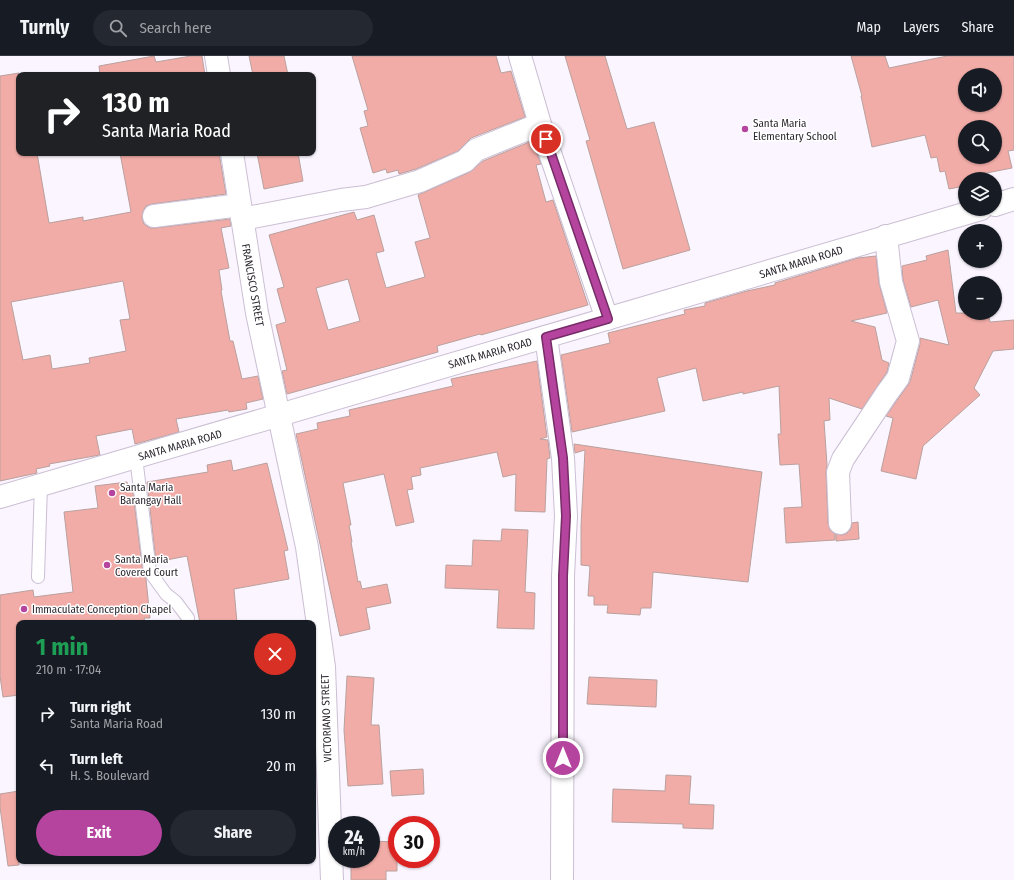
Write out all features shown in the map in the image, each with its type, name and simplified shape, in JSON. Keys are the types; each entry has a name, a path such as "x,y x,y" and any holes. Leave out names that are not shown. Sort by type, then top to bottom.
{"street":[{"path":"216,56 219,72"},
{"path":"520,56 540,124 608,319"},
{"path":"154,216 241,212 366,197 420,181 465,160 476,150 540,124"},
{"name":"FRANCISCO STREET","path":"232,156 257,313 278,416"},
{"path":"1002,203 1014,199"},
{"name":"SANTA MARIA ROAD","path":"1,493 41,485 958,216"},
{"path":"840,523 838,472 843,459 898,378 908,341 891,282 886,236"},
{"path":"546,337 563,458 566,516 563,576 562,880"},
{"name":"VICTORIANO STREET","path":"278,416 307,547 324,667 332,880"}],"lane":[{"path":"136,457 150,572 166,594 176,602 188,618"},
{"path":"38,577 41,485"}],"building":[{"path":"154,56 156,62 191,56 202,56 205,72 100,72 99,66"},
{"path":"249,56 284,56 287,72 252,72"},
{"path":"352,56 496,56 501,73 511,71 525,117 471,138 458,151 416,169 399,174 398,170 387,173 386,169 373,173 360,128 368,126 364,111 368,110"},
{"path":"565,56 605,56 627,129 654,122 690,250 623,269 586,141 590,140"},
{"path":"851,56 885,56 889,68 947,56 1014,56 1014,150 1008,151 1012,168 992,172 958,172 958,187 949,189 945,171 940,172 937,157 931,158 925,135 872,147"},
{"path":"16,73 16,156 38,156 49,223 83,217 83,221 131,212 121,156 220,156 226,194 152,204 146,206 143,211 142,218 144,224 150,228 230,219 231,226 221,228 229,268 219,270 221,291 230,341 233,341 242,379 258,376 263,399 246,403 247,409 229,412 228,410 176,419 179,432 135,444 132,429 96,436 100,455 49,464 50,466 36,469 37,473 0,481 0,76","holes":["123,281 130,319 120,320 126,351 89,358 90,363 52,369 50,355 23,360 11,302"]},
{"path":"532,141 541,164 536,165 546,202 553,200 588,305 437,346 438,352 287,394 282,371 287,370 276,325 286,322 277,289 284,287 269,235 354,212 357,220 374,215 384,251 376,253 386,288 425,277 415,242 430,238 418,195 470,172 483,161","holes":["348,279 360,321 328,330 316,288"]},
{"path":"258,156 299,156 303,181 264,189"},
{"path":"948,250 958,320 990,320 990,322 1014,320 1014,349 993,351 974,388 980,395 923,446 916,479 881,471 893,418 886,416 910,382 920,344 920,338 949,345 938,300 911,307 903,280 902,266 927,260 926,256"},
{"path":"876,256 879,283 887,313 851,321 875,327 882,360 889,363 887,372 862,409 829,398 830,420 824,421 827,465 828,523 830,530 835,534 835,540 786,543 784,508 802,507 799,464 780,465 778,434 781,434 779,386 703,401 696,368 657,378 665,411 572,432 561,355 610,343 608,333 685,314 684,310 705,306 705,303 775,285 775,283 858,258"},
{"path":"537,361 547,437 540,439 548,440 550,458 547,459 545,512 515,511 516,474 503,477 497,452 420,468 421,475 411,477 413,489 407,490 414,522 396,526 384,474 343,483 351,525 349,525 351,542 358,582 360,581 362,589 387,584 391,603 366,608 370,629 340,636 296,434 318,429 317,423 350,416 349,410 453,386 451,379"},
{"path":"574,444 762,472 748,582 653,572 651,608 641,608 640,615 607,613 608,605 594,605 594,596 588,596 590,566 581,565 581,526 585,450 575,453"},
{"path":"231,460 233,471 267,463 288,550 284,551 289,579 234,589 237,620 199,620 187,556 156,562 147,482 208,472 207,465"},
{"name":"Santa Maria Covered Court","path":"127,482 128,485 132,485 143,573 146,579 150,618 144,618 144,620 16,620 16,695 3,697 0,676 0,595 33,590 34,597 73,592 64,512 98,508 95,486"},
{"path":"858,522 859,539 836,541 836,534 846,534 851,529 852,523"},
{"path":"502,529 528,530 525,592 535,593 534,629 497,628 499,590 445,588 446,565 472,566 473,540 501,541"},
{"path":"347,676 374,678 371,725 379,725 383,784 348,786 344,730"},
{"path":"589,677 657,680 656,707 587,704"},
{"path":"423,769 424,794 392,796 390,771"},
{"path":"666,775 691,776 689,804 714,805 713,829 683,828 683,824 612,822 613,789 665,791"},
{"path":"16,791 16,864 19,865 8,866 0,807 0,794"},
{"path":"380,841 388,842 388,868 397,868 397,871 386,871 386,880 351,880 351,868 380,868"}],"place":[{"name":"Santa Maria Elementary School","path":"745,129"},
{"name":"Santa Maria Barangay Hall","path":"112,493"},
{"name":"Santa Maria Covered Court","path":"107,565"},
{"name":"Immaculate Conception Chapel","path":"24,609"}],"route":[{"path":"546,139 608,319 546,337 563,458 566,516 563,576 563,758"}]}
